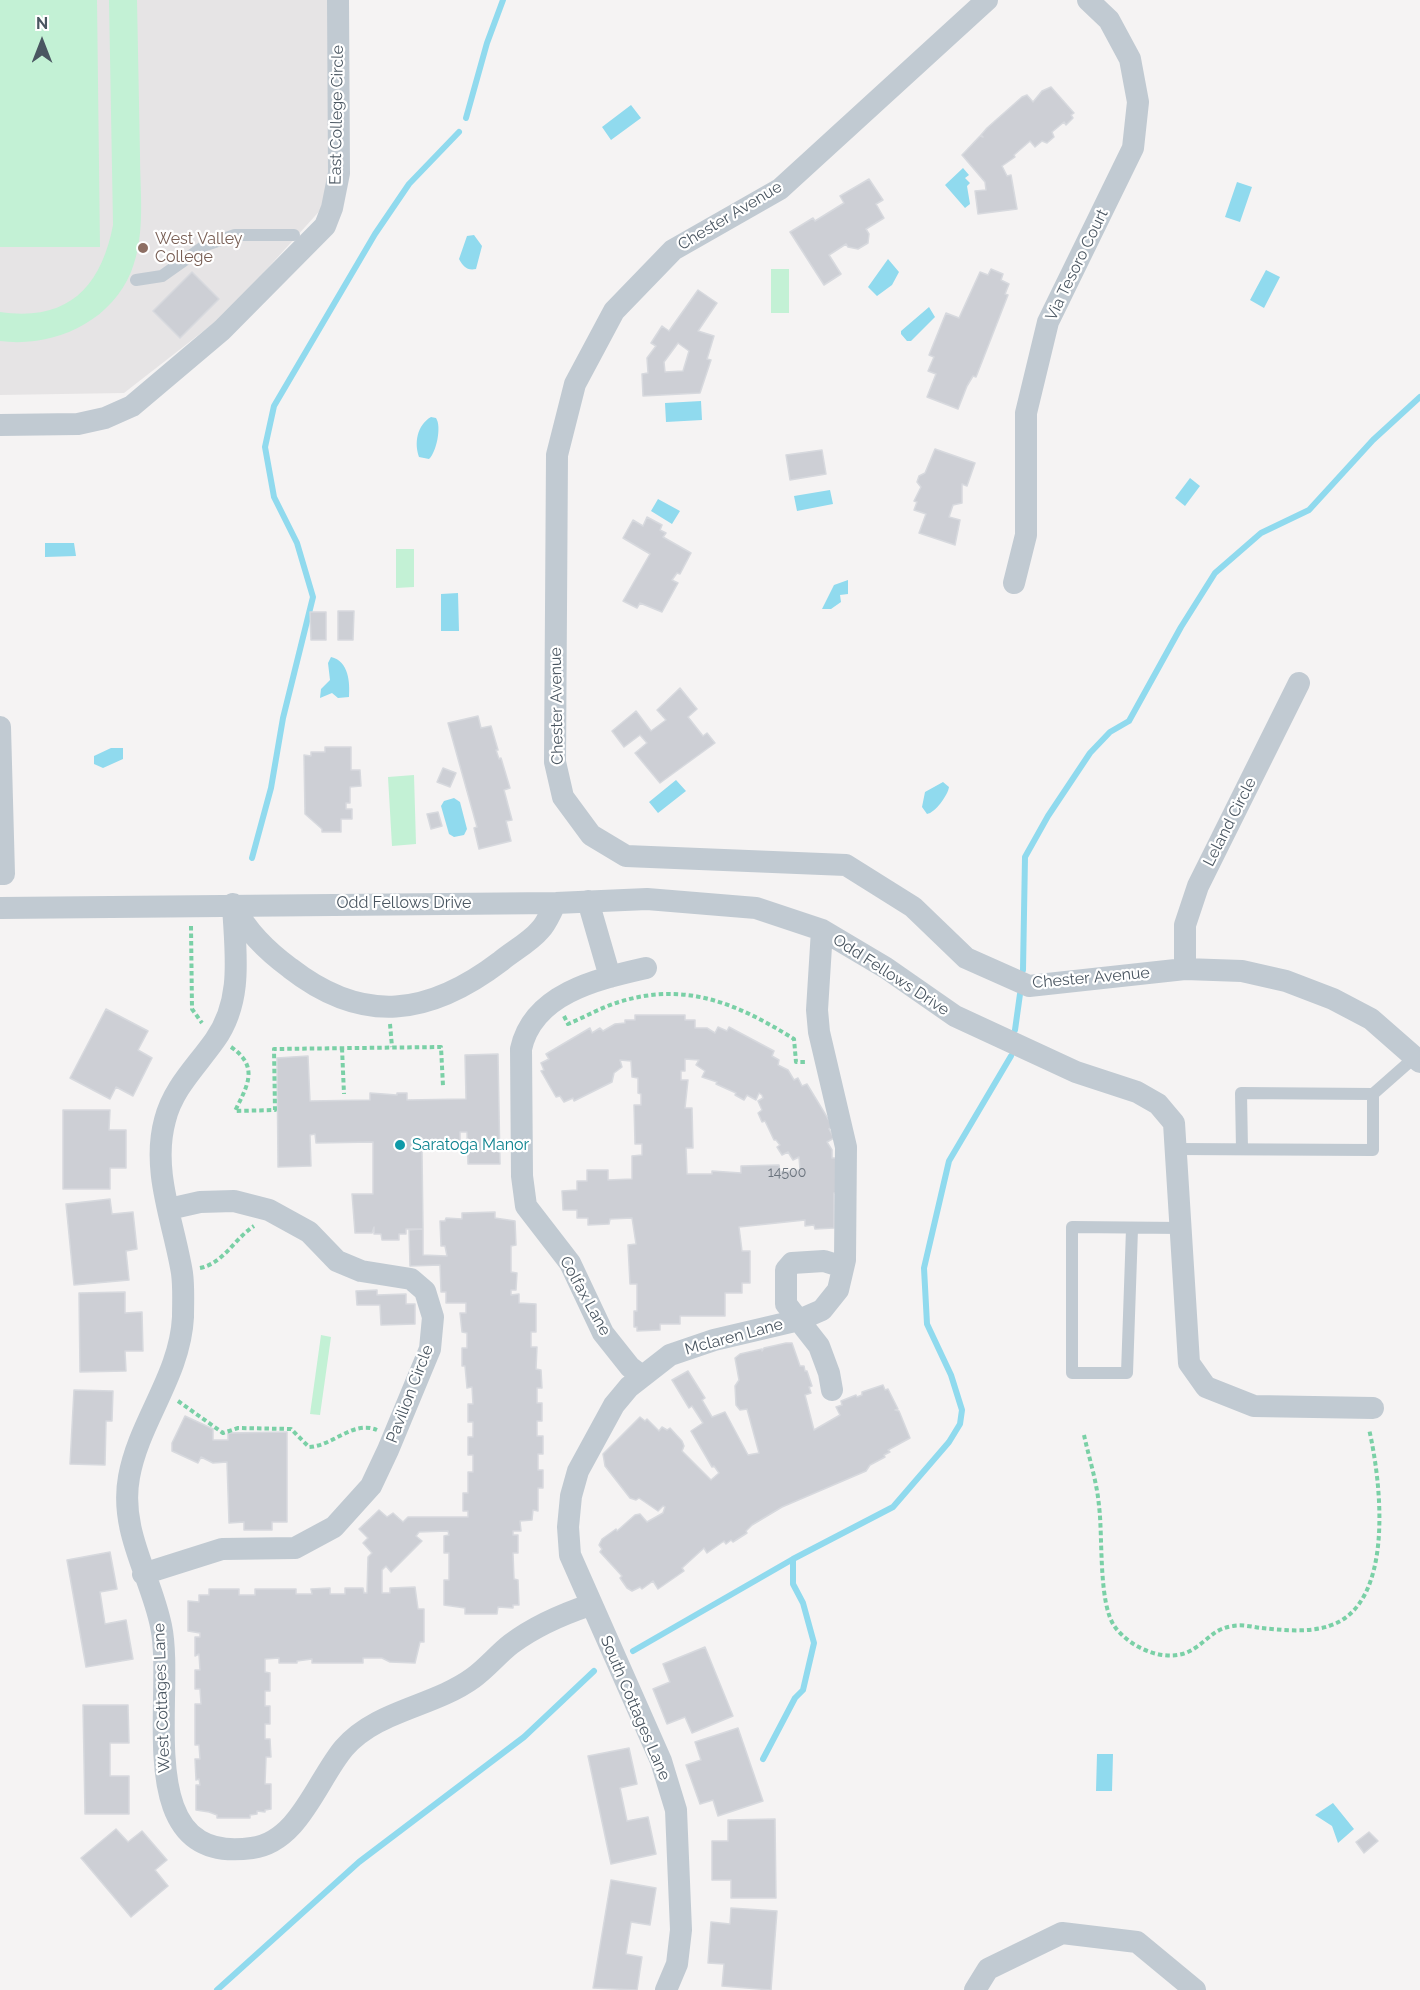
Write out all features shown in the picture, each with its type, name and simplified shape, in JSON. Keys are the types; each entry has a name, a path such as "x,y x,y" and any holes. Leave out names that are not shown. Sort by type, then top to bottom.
{"street":[{"name":"East College Circle","path":"0,425 78,424 105,418 132,406 222,330 325,226 332,208 339,173 338,0"},
{"name":"Chester Avenue","path":"987,0 780,189 673,250 614,311 575,384 557,454 555,762 563,797 591,835 626,856 846,865 913,908 966,958 1029,986 1185,969 1242,971 1286,981 1333,999 1371,1019 1417,1060"},
{"name":"Via Tesoro Court","path":"1014,583 1026,535 1026,413 1048,322 1133,148 1138,102 1130,59 1109,20 1088,0"},
{"name":"Leland Circle","path":"1185,969 1185,925 1198,886 1299,683"},
{"path":"0,727 2,874"},
{"name":"Odd Fellows Drive","path":"0,908 233,904 556,903 647,898 756,908 822,930 886,968 954,1016 1076,1072 1137,1092 1158,1104 1174,1123 1189,1363 1206,1387 1254,1406 1366,1408"},
{"path":"588,901 610,976"},
{"path":"233,904 246,930 301,977 341,1000 379,1008 399,1007 441,997 472,984 541,930 556,903"},
{"name":"West Cottages Lane","path":"233,904 237,979 232,1007 217,1037 177,1088 165,1120 160,1151 163,1184 182,1271 182,1323 174,1361 163,1392 137,1443 128,1479 127,1508 143,1574 155,1599 163,1632 166,1785 174,1810 189,1834 204,1845 228,1850 256,1848 281,1837 345,1747 372,1724 407,1711 472,1679 512,1643 543,1624 590,1605"},
{"name":"Mclaren Lane","path":"590,1605 570,1555 571,1496 578,1471 614,1405 642,1376 670,1355 714,1340 799,1320 822,1310 838,1290 843,1267 846,1147 824,1061 817,1010 822,930"},
{"name":"Colfax Lane","path":"642,1376 630,1367 603,1333 570,1263 526,1206 522,1176 521,1049 525,1033 536,1016 557,999 610,976 646,968"},
{"name":"Pavilion Circle","path":"143,1574 222,1549 295,1548 334,1527 371,1486 430,1349 433,1317 425,1291 411,1279 362,1271 338,1261 309,1232 269,1210 234,1201 200,1203 169,1209"},
{"name":"Mclaren Lane","path":"832,1390 829,1373 819,1346 786,1304 786,1270 792,1263 824,1261 843,1267"},
{"name":"South Cottages Lane","path":"590,1605 662,1761 676,1810 681,1930 676,1964 666,1990"},
{"path":"975,1990 988,1969 1062,1933 1137,1942 1195,1990"}],"lane":[{"path":"136,280 162,276 206,245 235,235 294,235"},
{"path":"1242,1149 1241,1093 1373,1094 1417,1060"},
{"path":"1177,1149 1373,1150 1373,1094"},
{"path":"1132,1229 1127,1373 1072,1373 1072,1227 1181,1228"}],"path":[{"path":"190,905 192,1010 197,1019 209,1030"},
{"path":"557,999 568,1024 619,1002 653,994 699,996 727,1002 794,1039 796,1062 824,1061"},
{"path":"226,1043 246,1062 250,1076 247,1091 235,1111 275,1110 274,1049 441,1047 443,1086"},
{"path":"342,1048 344,1094"},
{"path":"182,1271 218,1261 240,1235 264,1220 269,1210"},
{"path":"163,1392 185,1404 223,1433 238,1428 291,1429 309,1447 319,1447 368,1426 394,1437"},
{"path":"1084,1435 1099,1505 1106,1606 1114,1626 1134,1645 1158,1655 1182,1655 1195,1648 1211,1633 1235,1625 1305,1630 1329,1626 1351,1616 1371,1580 1378,1546 1380,1503 1374,1448 1366,1408"}],"shaded area":[{"name":"West Valley College","path":"0,0 346,0 344,184 228,312 124,393 0,395"}],"green space":[{"path":"0,0 97,0 100,247 0,247"},
{"path":"109,0 137,0 141,214 136,258 121,290 94,318 59,336 20,342 0,341 0,312 24,314 44,311 62,305 77,296 90,283 100,267 107,247 113,225"},
{"path":"771,269 789,269 789,313 771,313"},
{"path":"396,549 414,549 414,587 396,588"},
{"path":"414,775 416,844 392,846 388,777"},
{"path":"321,1335 331,1337 320,1415 310,1414"}],"water":[{"path":"631,105 641,118 611,140 602,127"},
{"path":"963,168 969,175 965,178 970,183 967,186 970,204 965,208 945,185"},
{"path":"1237,182 1252,187 1240,222 1225,217"},
{"path":"474,235 482,246 476,269 468,269 459,259 467,236"},
{"path":"888,259 899,272 892,285 877,296 868,287"},
{"path":"1266,270 1280,277 1264,308 1250,300"},
{"path":"929,307 935,317 911,341 907,341 901,331"},
{"path":"701,401 702,420 666,422 665,403"},
{"path":"431,417 436,418 438,422 438,433 434,451 429,459 419,457 417,440 420,429"},
{"path":"1190,478 1200,486 1185,506 1175,498"},
{"path":"830,490 833,504 797,511 794,496"},
{"path":"658,499 680,511 672,524 651,511"},
{"path":"45,543 74,543 76,556 45,557"},
{"path":"848,580 848,594 840,595 841,602 831,609 822,609 834,585"},
{"path":"458,593 459,631 441,631 441,594"},
{"path":"331,657 337,659 345,668 349,697 338,698 332,693 320,698 321,689 330,680 328,663"},
{"path":"111,748 123,748 123,759 103,768 94,764 94,756"},
{"path":"676,780 686,791 658,813 649,802"},
{"path":"943,782 949,787 946,794 941,803 927,814 922,807 925,792"},
{"path":"454,798 460,802 467,829 464,835 454,837 449,834 441,806 444,801"},
{"path":"1097,1754 1113,1754 1112,1791 1096,1791"},
{"path":"1333,1803 1354,1829 1338,1843 1332,1826 1315,1815"}],"building":[{"path":"1051,87 1074,113 1071,115 1073,118 1066,125 1064,122 1052,132 1054,137 1047,143 1042,141 1035,147 1030,141 1014,155 1015,157 1002,166 1007,176 1011,175 1017,209 978,214 975,191 986,190 985,182 962,155 980,136 983,137 981,135 987,128 1022,97 1027,95 1033,102 1042,91"},
{"path":"869,179 883,200 876,204 884,218 866,229 869,234 868,243 858,249 848,247 846,244 829,255 841,274 824,285 790,232 813,218 815,221 844,203 840,196"},
{"path":"991,269 1003,274 1001,280 1009,284 1005,294 1008,295 976,377 973,376 967,386 958,409 927,397 936,374 928,371 934,357 929,355 946,313 959,318 980,272 988,275"},
{"path":"192,272 219,299 180,338 153,311"},
{"path":"698,290 717,303 698,331 714,336 707,359 711,360 700,393 643,396 642,374 648,373 647,358 656,346 651,343 662,326 669,331","holes":["678,343 689,351 683,371 665,372 664,362"]},
{"path":"935,449 975,463 967,486 962,484 962,503 953,505 949,517 960,520 955,545 919,533 926,514 914,510 917,502 914,501 921,487 917,482 919,476 925,473"},
{"path":"822,450 826,474 790,480 786,455"},
{"path":"647,517 662,525 660,530 666,533 663,537 691,553 680,574 677,573 672,580 678,583 662,612 640,603 637,608 623,601 650,554 623,538 633,520 643,526"},
{"path":"338,611 354,611 353,640 338,640"},
{"path":"310,612 326,612 326,640 311,640"},
{"path":"680,688 697,709 688,717 703,736 707,733 715,743 660,783 635,753 647,743 640,735 624,747 612,731 636,711 651,731 666,720 657,710"},
{"path":"478,716 481,728 491,726 498,750 496,750 499,759 501,758 510,788 504,790 512,820 506,821 511,841 479,849 474,828 477,827 448,723"},
{"path":"325,747 351,747 351,770 360,770 361,786 350,787 350,803 346,803 346,809 352,809 352,819 341,819 341,832 322,832 322,829 305,814 304,755 311,756 311,752 325,752"},
{"path":"443,768 456,773 450,787 437,782"},
{"path":"438,812 442,826 431,829 427,814"},
{"path":"106,1009 148,1031 138,1050 152,1058 133,1096 116,1087 110,1099 70,1078"},
{"path":"635,1015 685,1015 685,1020 695,1020 695,1028 707,1028 715,1033 718,1027 727,1031 729,1027 774,1051 772,1056 779,1060 778,1065 788,1070 794,1080 798,1078 802,1086 807,1084 833,1127 829,1129 834,1138 827,1142 832,1150 832,1158 838,1158 839,1193 834,1193 834,1228 815,1229 814,1225 805,1226 805,1220 739,1227 742,1251 750,1251 750,1283 742,1283 742,1293 725,1293 725,1316 680,1316 680,1324 660,1324 660,1330 637,1331 637,1327 634,1327 634,1311 637,1311 637,1284 630,1284 628,1245 636,1244 632,1218 610,1219 609,1224 588,1225 588,1218 577,1218 577,1210 563,1210 562,1191 577,1190 577,1181 587,1181 587,1170 608,1170 608,1180 632,1179 632,1156 642,1155 642,1144 635,1144 634,1105 641,1105 638,1078 632,1077 631,1061 620,1060 622,1067 614,1073 612,1082 574,1101 573,1098 564,1102 560,1096 556,1097 541,1071 544,1070 541,1063 549,1059 546,1054 590,1028 592,1033 600,1028 603,1031 615,1024 625,1023 625,1020 635,1020","holes":["685,1059 699,1060 696,1065 705,1071 702,1077 717,1082 716,1084 736,1093 735,1095 744,1100 747,1095 756,1100 759,1093 762,1095 763,1098 758,1101 762,1110 758,1113 762,1122 765,1121 774,1140 780,1145 777,1147 782,1155 788,1152 793,1160 799,1157 800,1170 780,1172 779,1165 741,1166 741,1173 712,1171 712,1174 687,1174 686,1148 693,1148 692,1108 685,1108 688,1080 681,1080 681,1071 685,1071"]},
{"name":"Saratoga Manor","path":"498,1054 500,1164 468,1164 467,1132 460,1132 460,1140 451,1141 444,1148 437,1149 427,1144 422,1151 423,1229 406,1229 406,1234 399,1234 399,1240 382,1240 381,1234 374,1234 374,1227 372,1233 355,1233 352,1194 373,1194 373,1142 316,1143 315,1134 310,1135 311,1166 278,1167 277,1058 308,1056 310,1101 370,1100 370,1093 397,1095 397,1093 407,1093 407,1100 466,1099 465,1055"},
{"path":"63,1110 110,1110 109,1130 126,1130 126,1168 110,1168 110,1189 63,1189"},
{"path":"110,1199 112,1214 133,1212 137,1249 126,1251 129,1280 74,1285 66,1204"},
{"path":"495,1212 495,1218 515,1221 516,1245 511,1246 511,1272 517,1273 516,1290 511,1290 511,1295 519,1294 519,1303 536,1304 536,1332 531,1332 531,1347 537,1347 536,1369 541,1370 542,1388 537,1388 537,1403 542,1403 542,1421 537,1421 537,1436 543,1436 543,1454 538,1454 538,1470 543,1470 543,1488 538,1488 538,1511 533,1510 532,1520 520,1521 521,1531 513,1531 513,1535 518,1535 518,1553 513,1553 514,1579 518,1580 519,1605 513,1605 513,1608 498,1607 497,1614 465,1614 465,1608 444,1605 444,1580 449,1580 449,1553 444,1553 444,1536 449,1535 448,1531 419,1532 416,1536 422,1541 391,1572 386,1566 382,1570 382,1593 390,1593 390,1588 415,1587 418,1609 424,1609 424,1642 420,1642 415,1663 390,1662 382,1658 363,1658 363,1663 312,1663 312,1659 297,1661 297,1663 279,1663 279,1658 265,1659 265,1672 270,1673 270,1691 265,1691 265,1706 270,1706 270,1724 265,1724 265,1739 270,1739 271,1757 266,1757 265,1784 271,1784 271,1809 265,1812 257,1811 257,1814 250,1815 250,1818 217,1818 217,1815 196,1810 196,1785 200,1785 199,1779 196,1780 195,1759 200,1759 199,1745 195,1745 195,1704 201,1704 200,1689 195,1689 195,1670 200,1670 199,1654 195,1656 195,1637 200,1637 200,1633 188,1631 188,1601 199,1602 199,1595 209,1595 209,1589 239,1589 239,1595 255,1595 255,1589 296,1589 296,1594 312,1594 311,1589 330,1588 330,1594 345,1594 345,1588 363,1588 364,1593 367,1593 368,1557 372,1553 363,1543 368,1538 359,1529 379,1510 387,1517 393,1513 403,1522 408,1517 468,1517 468,1511 463,1511 463,1493 468,1493 468,1472 473,1472 473,1455 468,1455 468,1437 473,1437 473,1422 468,1422 468,1404 473,1404 472,1387 467,1388 465,1366 462,1366 462,1348 467,1348 467,1333 462,1332 460,1313 466,1313 466,1303 446,1303 446,1292 441,1292 440,1265 410,1266 409,1230 423,1229 423,1255 447,1256 445,1246 441,1246 440,1221 445,1221 446,1218 462,1219 462,1213"},
{"path":"377,1290 377,1295 406,1294 406,1304 415,1304 415,1324 381,1325 380,1305 357,1305 356,1291"},
{"path":"125,1292 125,1313 142,1312 143,1351 125,1351 126,1371 80,1372 79,1293"},
{"path":"792,1343 800,1366 804,1366 807,1371 812,1386 809,1387 811,1393 805,1395 814,1430 840,1415 836,1407 842,1405 841,1401 856,1395 857,1397 862,1395 862,1392 883,1385 885,1390 888,1389 898,1409 895,1410 899,1411 910,1438 888,1450 890,1452 884,1455 885,1457 870,1465 866,1471 782,1507 752,1525 746,1531 747,1533 733,1542 731,1540 726,1544 724,1541 707,1553 704,1548 682,1568 684,1571 658,1589 653,1581 642,1589 640,1587 632,1591 627,1588 620,1578 622,1576 600,1552 602,1549 599,1545 602,1539 616,1529 617,1531 635,1515 640,1514 647,1522 663,1513 665,1507 663,1506 658,1511 639,1498 636,1500 630,1498 605,1466 603,1454 640,1417 645,1421 647,1419 659,1431 662,1427 667,1430 670,1428 682,1441 684,1446 682,1451 711,1480 719,1473 714,1466 712,1467 691,1431 703,1423 692,1406 689,1408 672,1380 688,1371 705,1398 702,1400 712,1417 725,1412 748,1455 759,1453 747,1409 740,1410 736,1405 735,1386 739,1380 735,1358 740,1354 762,1349 762,1351 764,1348"},
{"path":"74,1390 113,1391 112,1421 106,1421 105,1465 70,1464"},
{"path":"185,1416 213,1429 213,1440 228,1440 228,1433 287,1432 287,1522 272,1522 272,1530 244,1530 244,1522 229,1523 227,1462 213,1463 201,1457 198,1463 172,1451 172,1443"},
{"path":"110,1552 117,1589 100,1592 105,1624 126,1620 133,1659 86,1667 67,1560"},
{"path":"705,1647 733,1716 692,1733 685,1717 667,1724 653,1689 670,1682 663,1664"},
{"path":"83,1705 128,1705 129,1743 110,1743 110,1776 129,1776 129,1814 85,1814"},
{"path":"738,1728 763,1801 718,1816 713,1800 700,1804 686,1765 701,1760 695,1742"},
{"path":"629,1748 637,1784 620,1788 627,1821 648,1817 656,1854 611,1864 588,1756"},
{"path":"775,1819 776,1898 731,1898 731,1880 712,1880 712,1841 728,1841 728,1820"},
{"path":"116,1829 128,1842 142,1831 167,1860 155,1870 168,1886 131,1917 81,1858"},
{"path":"1369,1832 1378,1841 1364,1853 1356,1842"},
{"path":"611,1880 656,1888 650,1925 631,1922 626,1954 642,1957 637,1990 593,1988"},
{"path":"731,1908 777,1911 771,1990 722,1986 724,1964 708,1963 711,1922 730,1924"}],"waterway":[{"path":"466,118 487,43 503,0"},
{"path":"252,858 271,788 283,718 313,597 297,543 274,497 265,447 274,406 375,234 409,184 459,132"},
{"path":"1023,970 1025,857 1048,816 1090,753 1110,732 1129,721 1181,627 1215,573 1261,533 1309,510 1373,440 1420,397"},
{"path":"1015,1030 1020,994"},
{"path":"763,1759 795,1698 803,1690 814,1643 803,1603 793,1584 793,1559 893,1507 949,1442 960,1424 962,1410 951,1375 927,1324 924,1268 949,1161 1011,1056"},
{"path":"633,1651 793,1559"},
{"path":"217,1990 359,1862 524,1737 594,1671"}],"place":[{"name":"West Valley College","path":"143,248"},
{"name":"Saratoga Manor","path":"400,1145"}]}
